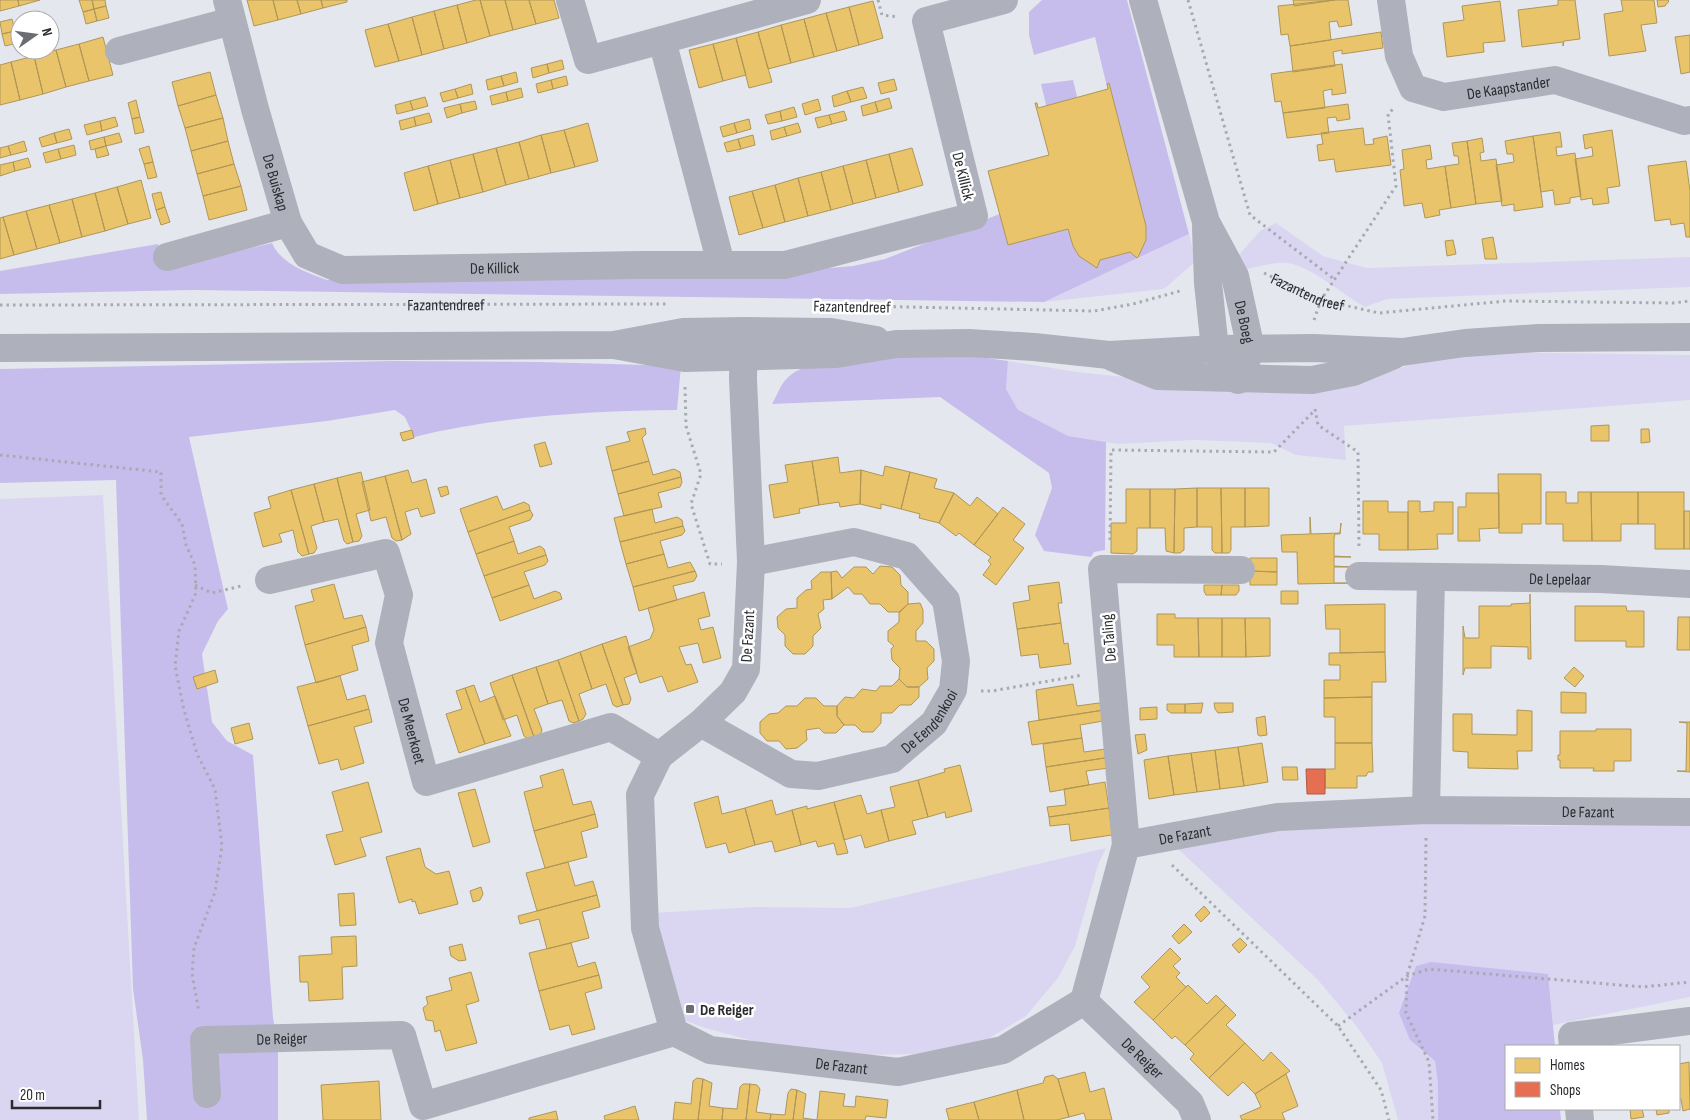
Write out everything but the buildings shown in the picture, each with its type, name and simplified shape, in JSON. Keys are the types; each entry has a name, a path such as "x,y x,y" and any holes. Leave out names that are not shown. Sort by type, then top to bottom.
{"street":[{"path":"570,0 588,60 662,40 754,7 807,0"},
{"name":"De Killick","path":"288,223 307,255 342,270 721,264 785,265 974,216 926,21 1004,0"},
{"name":"De Boeg","path":"1143,0 1206,222 1235,276 1251,349 1238,380"},
{"name":"De Kaapstander","path":"1391,0 1399,56 1413,88 1444,97 1555,80 1684,121 1690,120"},
{"name":"De Buiskap","path":"119,51 230,10 288,223 167,257"},
{"path":"662,40 721,264"},
{"name":"De Boeg","path":"1206,222 1208,283 1215,349 1238,380"},
{"path":"0,348 744,344 836,354 896,344 969,343 1034,347 1109,356 1215,349 1314,348 1402,352 1465,343 1538,338 1690,337"},
{"name":"De Fazant","path":"744,344 751,562 746,669 733,692 702,723 659,756 640,795 645,928 674,1032 710,1050 898,1072 1002,1050 1084,1001"},
{"path":"1109,356 1158,376 1238,380 1312,380 1353,372 1402,352"},
{"name":"De Eendenkooi","path":"702,723 791,774 818,776 892,759 934,723 953,690 956,661 946,600 907,556 854,542 751,562"},
{"name":"De Meerkoet","path":"269,580 386,553 399,595 390,643 426,782 611,727 659,756"},
{"name":"De Taling","path":"1109,570 1102,570 1126,845"},
{"path":"1109,570 1241,570"},
{"name":"De Lepelaar","path":"1359,576 1602,579 1690,584"},
{"path":"1426,810 1431,578"},
{"name":"De Fazant","path":"1126,845 1278,817 1426,810 1690,812"},
{"path":"1084,1001 1126,845"},
{"name":"De Reiger","path":"1084,1001 1190,1103 1197,1120"},
{"path":"1573,1045 1572,1036 1690,1021"},
{"name":"De Reiger","path":"204,1040 402,1035 423,1113 674,1032"},
{"path":"204,1040 207,1094"}],"path":[{"path":"1188,0 1250,215 1334,279"},
{"name":"Fazantendreef","path":"1235,276 1261,272 1321,300 1379,313 1506,301 1673,303 1690,300"},
{"name":"Fazantendreef","path":"854,306 1094,311 1132,304 1208,283"},
{"name":"Fazantendreef","path":"0,305 682,304 684,345"},
{"path":"684,345 686,426 701,474 691,504 710,564 751,562"},
{"path":"1109,570 1111,450 1274,452 1315,410"},
{"path":"0,455 161,472 161,495 182,524 186,545 195,565 196,593 179,631 175,666 184,710 197,754 215,789 222,846 214,892 194,948 192,974 204,1040"},
{"path":"196,585 212,593 269,580"},
{"path":"953,690 992,692 1111,670"},
{"path":"1426,810 1426,916 1407,976 1406,1013 1429,1062 1433,1120"},
{"path":"1169,861 1338,1026 1381,1090 1389,1120"},
{"path":"1338,1026 1407,976 1429,969 1643,987 1690,982"}],"shaded area":[{"path":"1042,0 1127,0 1189,234 1044,302 194,290 0,294 0,271 158,244 164,269 272,243 288,262 327,280 792,271 853,266 885,259 1020,206 1060,163 1041,84 1073,80 1098,181 1128,174 1095,37 1034,55 1029,35 1029,12"},
{"path":"1276,223 1323,256 1367,268 1690,257 1690,287 1387,299 1365,307 1316,275 1296,265 1277,263 1241,270 1237,257 1260,231"},
{"path":"1189,234 1196,261 1164,289 1044,302"},
{"path":"1493,352 1690,355 1690,400 1344,426 1346,460 1296,455 1271,443 1194,440 1118,444 1068,436 1017,410 1006,389 1008,361 1077,372 1182,383 1370,376 1436,358"},
{"path":"865,357 979,357 1008,361 1006,389 1018,410 1068,436 1106,442 1105,550 1094,552 1091,557 1044,551 1035,535 1052,488 1049,473 940,397 772,404 783,383 790,375 799,370 821,362"},
{"path":"392,361 541,362 681,366 677,410 578,413 512,419 414,437 405,417 395,410 327,421 189,437 228,609 218,621 202,654 212,722 227,741 253,755 273,1018 278,1042 278,1120 147,1120 143,1060 133,989 116,480 0,483 0,369"},
{"path":"103,495 139,1120 0,1120 0,499"},
{"path":"1413,817 1513,826 1690,824 1690,997 1553,1025 1548,974 1525,973 1410,1040 1435,1061 1438,1084 1438,1120 1398,1120 1382,1063 1358,1028 1318,980 1177,848 1226,836"},
{"path":"1106,848 1098,865 1075,946 1058,978 1026,1016 988,1039 929,1054 851,1055 761,1043 705,1028 684,1020 652,913 755,907 850,908"},
{"path":"1431,962 1548,974 1555,1045 1505,1045 1505,1110 1560,1110 1561,1120 1438,1120 1438,1084 1435,1061 1410,1040 1399,1013 1416,966"}],"place":[{"name":"De Reiger","path":"690,1009"}]}
